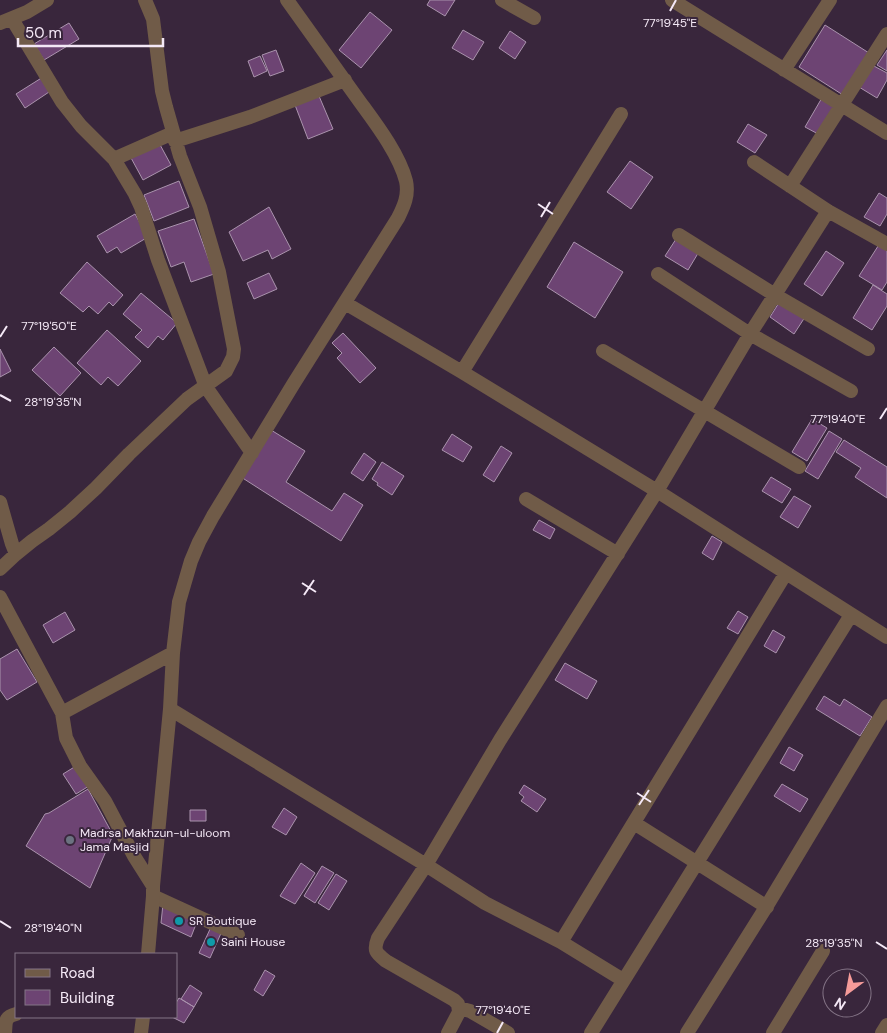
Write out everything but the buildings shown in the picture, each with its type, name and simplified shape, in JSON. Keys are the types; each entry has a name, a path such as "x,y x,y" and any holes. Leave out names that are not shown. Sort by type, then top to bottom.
{"street":[{"path":"47,0 27,12 6,21 67,108 93,139 114,159 136,194 158,260 206,387 252,453"},
{"path":"0,569 16,554 70,512 187,399 226,371 233,357 234,349 219,272 200,207 174,137 162,91 152,19 145,0"},
{"path":"502,0 534,18"},
{"path":"672,0 887,133"},
{"path":"784,70 830,0"},
{"path":"148,953 170,708 173,653 179,602 191,561 213,516 398,218 405,205 407,193 402,170 390,146 294,3"},
{"path":"790,186 887,34"},
{"path":"114,159 174,137 250,117 345,80"},
{"path":"462,372 621,114"},
{"path":"754,162 828,211 887,244"},
{"path":"448,1033 459,1012 458,1004 386,961 375,951 378,938 426,865 500,740 618,554 750,334 828,211"},
{"path":"679,235 775,295 868,348"},
{"path":"658,274 750,334 851,391"},
{"path":"345,303 462,372 887,637"},
{"path":"603,351 799,467"},
{"path":"526,499 618,554"},
{"path":"0,502 16,554"},
{"path":"561,942 786,573"},
{"path":"0,597 62,713 66,738 80,766 105,801 153,891 238,935"},
{"path":"591,1033 851,615"},
{"path":"62,713 173,653"},
{"path":"687,1033 767,907 887,706"},
{"path":"170,708 501,912 561,942 623,980"},
{"path":"634,823 767,907"},
{"path":"773,1033 823,951"},
{"path":"459,1008 470,1011 508,1033"},
{"path":"5,1033 7,1018 15,1014"},
{"path":"141,1033 143,1018"},
{"path":"882,1033 887,1024"}],"place":[{"name":"Madrsa Makhzun-ul-uloom Jama Masjid","path":"70,840"},
{"name":"SR Boutique","path":"179,921"},
{"name":"Saini House","path":"211,942"}]}
